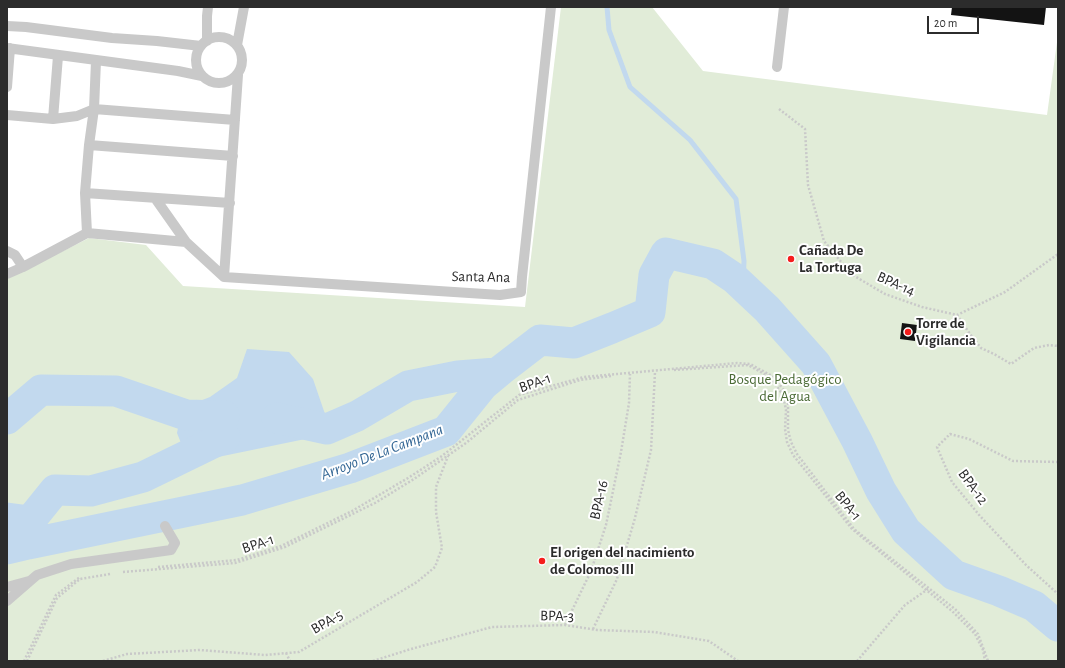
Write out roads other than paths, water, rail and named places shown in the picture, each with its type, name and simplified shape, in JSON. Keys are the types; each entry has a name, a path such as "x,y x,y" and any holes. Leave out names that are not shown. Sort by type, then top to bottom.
{"lane":[{"path":"204,43 208,7"},
{"path":"237,45 244,7"},
{"name":"Santa Ana","path":"224,277 500,295 521,292 522,271 551,7"},
{"path":"777,67 784,7"},
{"path":"7,26 112,38 204,43"},
{"path":"222,37 237,45 243,60 242,68 238,75 232,80 224,83 208,81 202,76 196,61 197,53 204,43 214,38 222,37"},
{"path":"7,87 9,48 202,76"},
{"path":"53,119 58,56"},
{"path":"87,233 85,193 94,109 96,60"},
{"path":"224,277 238,75"},
{"path":"7,115 53,119 77,116 94,109 235,120"},
{"path":"89,145 233,156"},
{"path":"85,193 230,203"},
{"path":"155,198 186,242 224,277"},
{"path":"7,274 87,233 186,242"},
{"path":"7,251 15,254 23,267"},
{"path":"7,601 37,575 71,564 171,550 176,543 165,526"},
{"path":"7,587 31,580"}],"water":[{"path":"247,349 289,352 313,379 325,414 315,437 189,463 177,433 182,408 210,397 237,378"}],"waterway":[{"path":"607,7 609,30 630,87 690,140 736,199 744,261 743,286"},
{"name":"Arroyo De La Campana","path":"7,549 242,500 350,468 446,431 483,385 540,340 574,343 650,312 654,275 666,253 713,264 734,278 767,309 816,364 857,441 881,491 906,531 954,575 999,591 1034,606 1058,626"},
{"path":"277,418 327,429 357,416 408,386 458,376 496,373"},
{"path":"7,419 41,390 116,391 186,415 224,416"},
{"path":"7,518 30,521 55,490 91,491 143,477 225,437"}],"place":[{"name":"Cañada De La Tortuga","path":"791,259"},
{"name":"Torre de Vigilancia","path":"908,332"},
{"name":"El origen del nacimiento de Colomos III","path":"542,561"}],"park label":[{"name":"Bosque Pedagógico del Agua","path":"785,388"}]}
